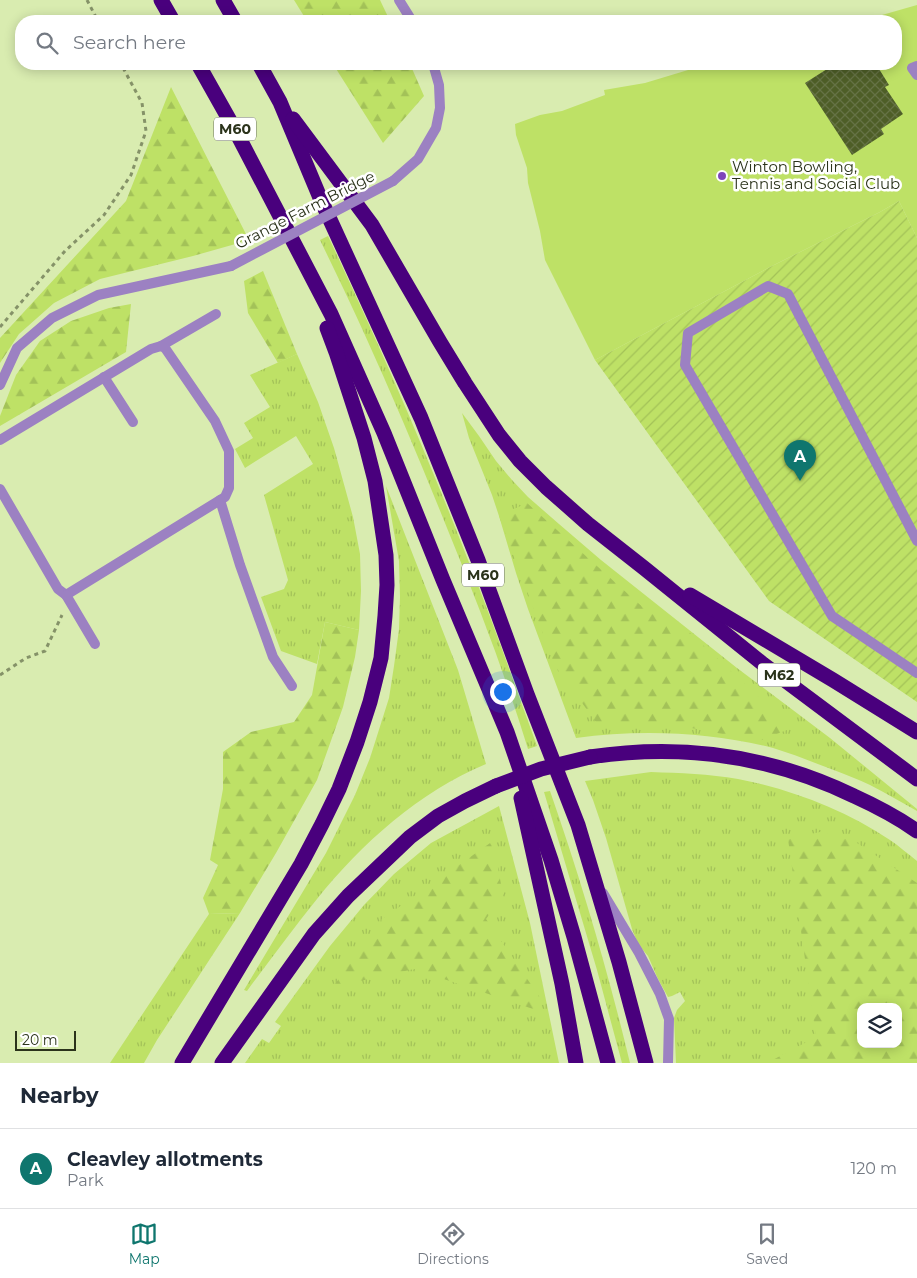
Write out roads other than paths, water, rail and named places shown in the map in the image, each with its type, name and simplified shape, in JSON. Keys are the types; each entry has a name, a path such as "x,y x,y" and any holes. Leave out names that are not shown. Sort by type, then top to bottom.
{"highway":[{"path":"161,0 170,15"},
{"path":"223,0 232,15"},
{"name":"M60","path":"201,70 234,128 331,314 372,405 507,732 552,860 608,1063"},
{"name":"M60","path":"262,70 280,102 320,200 425,426 478,560 578,825 595,879 646,1063"},
{"name":"M60","path":"280,102 372,225 440,342 499,435 546,487 588,524 644,568"},
{"name":"M60","path":"182,1063 301,864 339,789 370,702 381,658 387,586 386,554 375,480 364,438 336,352 307,276 270,196"},
{"path":"644,568 917,732"},
{"name":"M62","path":"644,568 763,664 917,779"},
{"name":"M60","path":"507,732 562,984 576,1063"},
{"path":"222,1063 314,934 383,861 431,821 466,800 541,768 590,757 628,752 670,751 759,762 798,773 836,787 877,806 917,832"}],"lane":[{"path":"399,0 408,15"},
{"path":"917,66 912,68 917,75"},
{"name":"Grange Farm Bridge","path":"0,385 17,348 52,318 98,295 231,266 394,181 418,159 436,128 440,108 439,85 435,70"},
{"path":"917,541 788,294 768,286 688,333 685,365 832,616 917,673"},
{"path":"0,440 151,349 161,346 216,314"},
{"path":"68,598 220,500 225,496 229,488 229,451 214,421 165,348 161,346"},
{"path":"104,377 133,422"},
{"path":"0,489 58,589 68,598 95,644"},
{"path":"220,500 240,565 273,656 292,686"},
{"path":"595,879 639,953 660,994 669,1019 668,1063"}],"place":[{"name":"Winton Bowling, Tennis and Social Club","path":"722,176"},
{"name":"Cleavley allotments","path":"800,481"}]}
